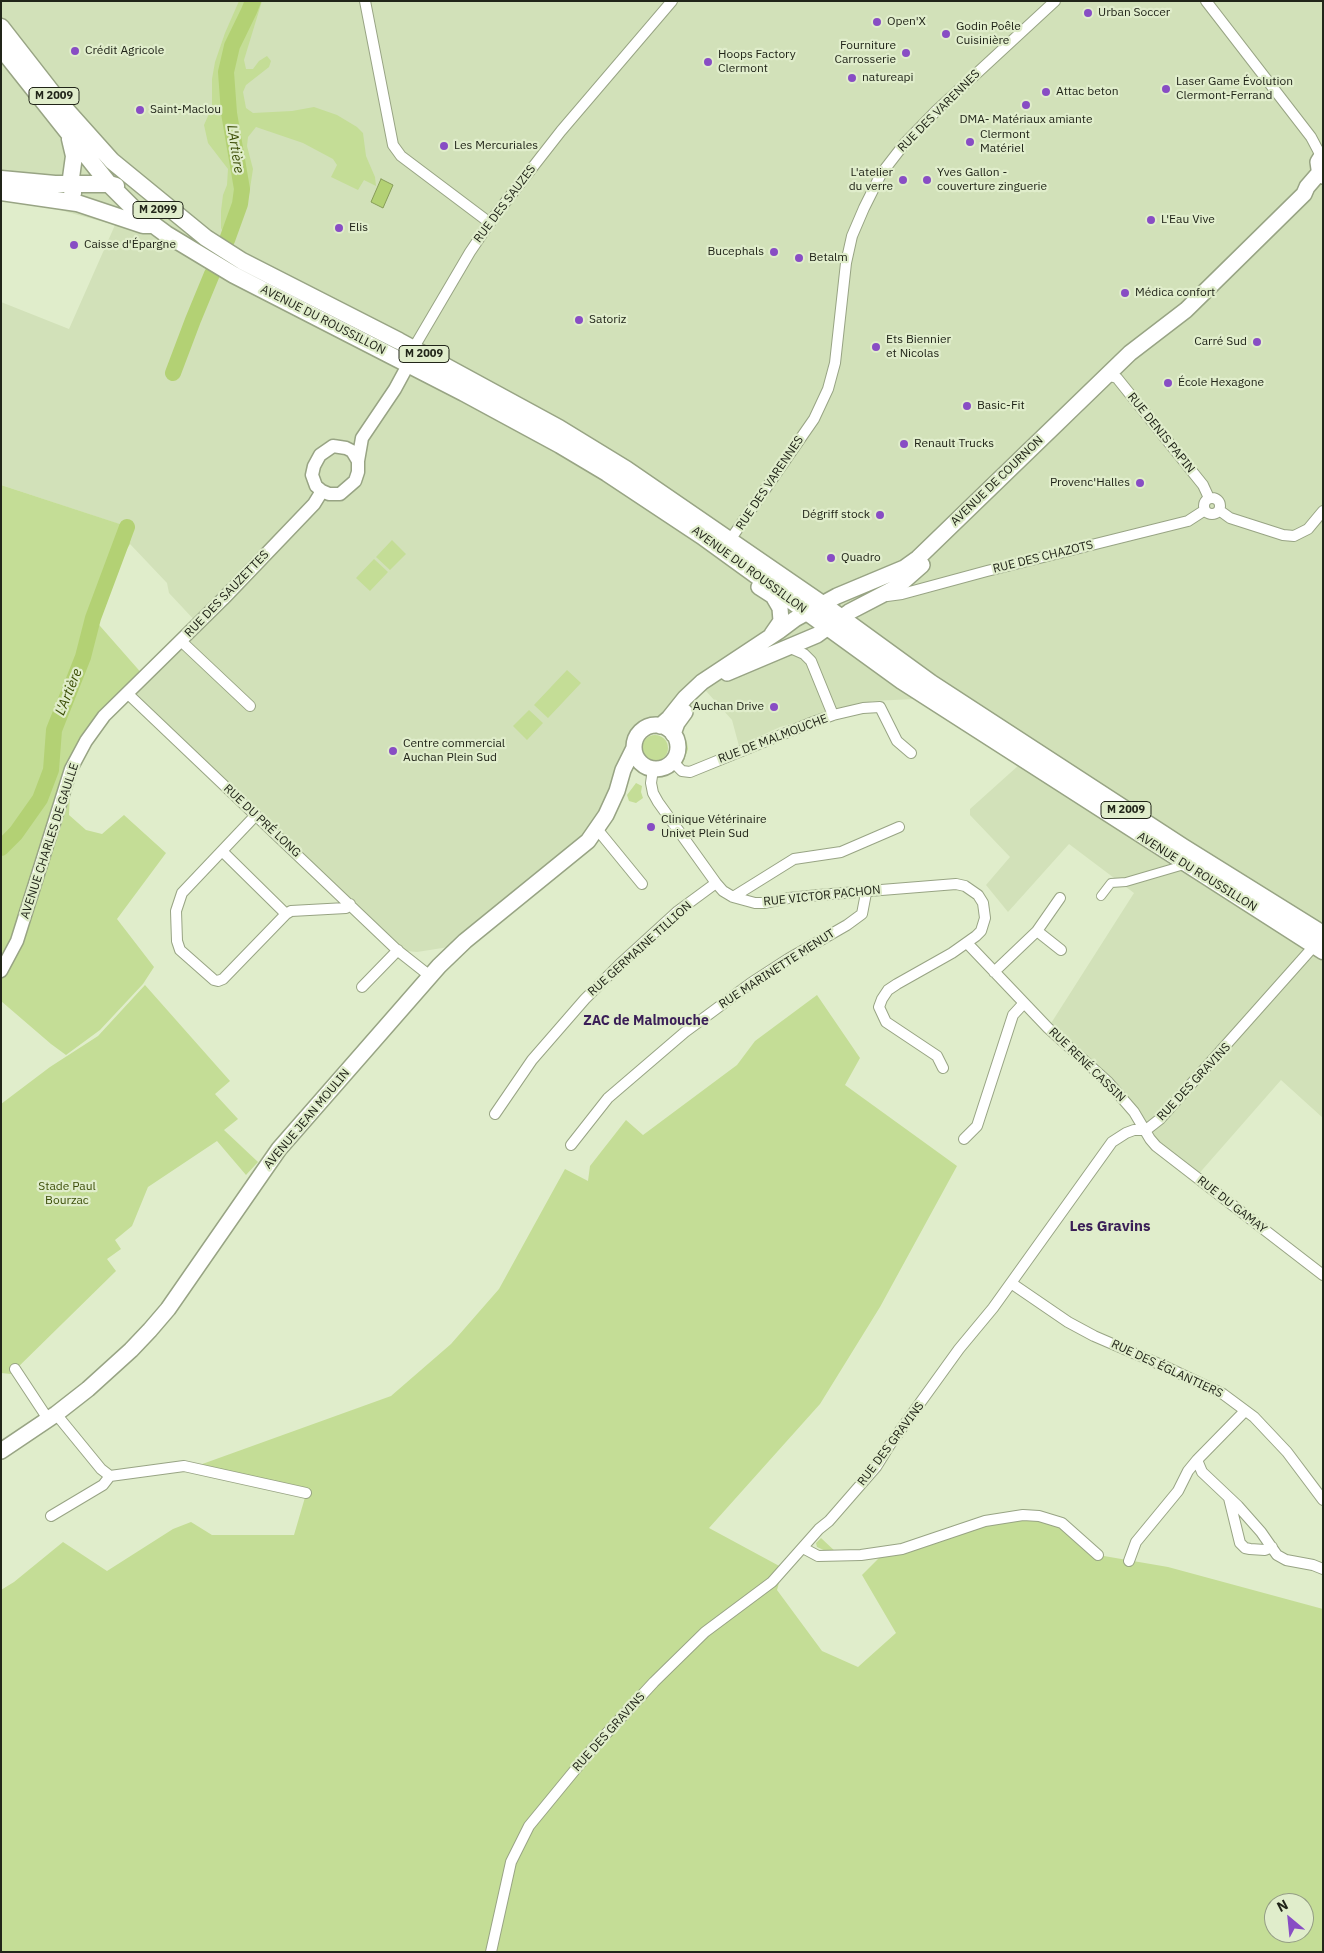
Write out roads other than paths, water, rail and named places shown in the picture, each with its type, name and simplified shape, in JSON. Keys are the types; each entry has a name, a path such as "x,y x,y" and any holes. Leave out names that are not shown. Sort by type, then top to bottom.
{"main road":[{"name":"M 2009","path":"1,26 61,104 112,161 206,238"},
{"name":"M 2009","path":"1,48 109,184 154,225"},
{"path":"69,135 75,162 70,185 81,204 105,194 109,184 112,161"},
{"path":"1322,151 1318,162 1322,177"},
{"name":"AVENUE DE COURNON","path":"1111,377 1130,353 1186,310 1304,194 1307,187 1322,177"},
{"name":"AVENUE DE COURNON","path":"827,628 840,618 897,585 910,564 934,544 1111,377 1194,307 1322,177"},
{"name":"M 2099","path":"1,179 70,185 109,184 133,191 180,228 206,238"},
{"name":"M 2099","path":"1,192 81,204 143,225 154,225"},
{"name":"AVENUE DU ROUSSILLON","path":"154,225 189,249 234,275 559,428 667,504 730,540 931,683 1183,847 1320,944"},
{"name":"AVENUE DU ROUSSILLON","path":"206,238 411,357"},
{"path":"636,483 655,512 766,587 777,602 781,616 779,624 768,638"},
{"name":"AVENUE DU ROUSSILLON","path":"667,504 766,587 806,612 902,681 1185,864 1320,944"},
{"name":"AVENUE DE COURNON","path":"806,612 821,603 897,585"},
{"path":"864,635 862,615 879,597"},
{"path":"666,730 669,718 685,698 702,682 806,612"},
{"path":"666,730 676,724 703,688 711,681 814,636 827,628"},
{"path":"652,726 666,730 677,748 672,762 663,768 649,768 638,760 634,748 635,740 642,731 652,726"},
{"name":"AVENUE JEAN MOULIN","path":"1,1451 52,1416 103,1376 150,1330 168,1309 279,1149 430,976 465,941 588,841 606,815 634,748"},
{"name":"AVENUE JEAN MOULIN","path":"617,791 630,775 649,768"}],"street":[{"path":"365,1 392,145 402,156 490,222"},
{"name":"RUE DES SAUZES","path":"411,357 470,252 490,222 561,131 672,1"},
{"name":"RUE DES VARENNES","path":"730,540 814,419 828,389 835,363 846,263 852,236 881,174 905,143 936,111 1055,1"},
{"path":"1206,1 1322,151"},
{"path":"358,460 352,451 346,448 333,446 329,448 317,460 312,475 316,486 329,494 340,494 350,488 358,472 362,438 395,389 411,357"},
{"name":"RUE DENIS PAPIN","path":"1111,377 1203,486 1209,498"},
{"path":"346,448 362,438"},
{"name":"RUE DES SAUZETTES","path":"127,693 306,514 322,491"},
{"path":"1209,498 1219,500 1220,510 1212,514 1205,510 1204,503 1209,498"},
{"name":"RUE DES CHAZOTS","path":"897,585 922,589 1188,521 1205,510"},
{"path":"1220,510 1230,518 1283,535 1294,536 1308,529 1323,512"},
{"path":"181,641 250,706"},
{"path":"788,647 804,654 811,661 833,715"},
{"name":"RUE DU PRÉ LONG","path":"127,693 398,950 430,976"},
{"name":"AVENUE CHARLES DE GAULLE","path":"1,971 17,941 71,769 90,735 104,716 127,693"},
{"name":"RUE DE MALMOUCHE","path":"672,762 682,771 690,772 790,730 833,715 863,708 880,707 897,741 911,754"},
{"name":"RUE VICTOR PACHON","path":"649,768 653,793 716,883 723,891 733,897 755,903 765,903 789,898 956,884 965,886 978,895 983,903 986,918 981,931 967,943"},
{"path":"256,815 182,893 177,903 176,911 177,941 180,950 214,980 218,981 223,979 291,911 346,908 350,904"},
{"path":"733,897 794,859 841,852 899,827"},
{"path":"597,829 642,884"},
{"path":"222,851 286,914"},
{"path":"1101,896 1111,883 1126,882 1185,864"},
{"name":"RUE GERMAINE TILLION","path":"495,1114 532,1060 585,999 678,911 716,883"},
{"name":"RUE MARINETTE MENUT","path":"572,1145 608,1098 685,1032 752,983 862,914 866,893"},
{"path":"994,972 1037,931 1060,898"},
{"path":"1037,931 1061,950"},
{"path":"943,1068 937,1056 886,1022 879,1007 888,990 967,943"},
{"name":"RUE RENÉ CASSIN","path":"967,943 1048,1028 1108,1082 1134,1112 1146,1130"},
{"name":"RUE DES GRAVINS","path":"491,1952 511,1862 529,1826 593,1748 654,1682 705,1632 772,1582 803,1548 876,1467 957,1352 1011,1283 1112,1142 1134,1130 1146,1130 1160,1119 1320,944"},
{"path":"362,987 398,950"},
{"path":"964,1139 977,1126 1013,1015 1024,1003"},
{"name":"RUE DU GAMAY","path":"1146,1130 1156,1146 1323,1276"},
{"name":"RUE DES ÉGLANTIERS","path":"1011,1283 1068,1322 1094,1336 1223,1394 1245,1411 1287,1452 1323,1500"},
{"path":"15,1369 52,1416 101,1469 110,1476 117,1477 184,1466 306,1493"},
{"path":"1129,1561 1136,1542 1178,1491 1197,1460 1245,1411"},
{"path":"1197,1460 1202,1472 1261,1532 1277,1555 1286,1560 1313,1565 1323,1569"},
{"path":"50,1516 103,1486 110,1476"},
{"path":"1229,1498 1240,1543 1245,1548 1250,1549 1265,1550 1272,1547"},
{"path":"803,1548 818,1556 861,1555 902,1549 985,1522 1023,1515 1039,1516 1062,1523 1098,1555"}],"waterway":[{"name":"L'Artière","path":"227,240 240,204 242,189 229,113 226,72 232,46 253,1"},
{"name":"L'Artière","path":"173,373 212,274"},
{"name":"L'Artière","path":"1,848 16,833 40,799 51,770 54,730 83,657 93,618 127,527"}],"place":[{"name":"Urban Soccer","path":"1088,13"},
{"name":"Open'X","path":"877,22"},
{"name":"Godin Poêle Cuisinière","path":"946,34"},
{"name":"Crédit Agricole","path":"75,51"},
{"name":"Fourniture Carrosserie","path":"906,53"},
{"name":"Hoops Factory Clermont","path":"708,62"},
{"name":"natureapi","path":"852,78"},
{"name":"Laser Game Évolution Clermont-Ferrand","path":"1166,89"},
{"name":"Attac beton","path":"1046,92"},
{"name":"DMA- Matériaux amiante","path":"1026,105"},
{"name":"Saint-Maclou","path":"140,110"},
{"name":"Clermont Matériel","path":"970,142"},
{"name":"Les Mercuriales","path":"444,146"},
{"name":"L'atelier du verre","path":"903,180"},
{"name":"Yves Gallon - couverture zinguerie","path":"927,180"},
{"name":"L'Eau Vive","path":"1151,220"},
{"name":"Elis","path":"339,228"},
{"name":"Caisse d'Épargne","path":"74,245"},
{"name":"Bucephals","path":"774,252"},
{"name":"Betalm","path":"799,258"},
{"name":"Médica confort","path":"1125,293"},
{"name":"Satoriz","path":"579,320"},
{"name":"Carré Sud","path":"1257,342"},
{"name":"Ets Biennier et Nicolas","path":"876,347"},
{"name":"École Hexagone","path":"1168,383"},
{"name":"Basic-Fit","path":"967,406"},
{"name":"Renault Trucks","path":"904,444"},
{"name":"Provenc'Halles","path":"1140,483"},
{"name":"Dégriff stock","path":"880,515"},
{"name":"Quadro","path":"831,558"},
{"name":"Auchan Drive","path":"774,707"},
{"name":"Centre commercial Auchan Plein Sud","path":"393,751"},
{"name":"Clinique Vétérinaire Univet Plein Sud","path":"651,827"}],"district":[{"name":"ZAC de Malmouche","path":"646,1021"},
{"name":"Les Gravins","path":"1110,1227"}],"park label":[{"name":"Stade Paul Bourzac","path":"67,1194"}]}
